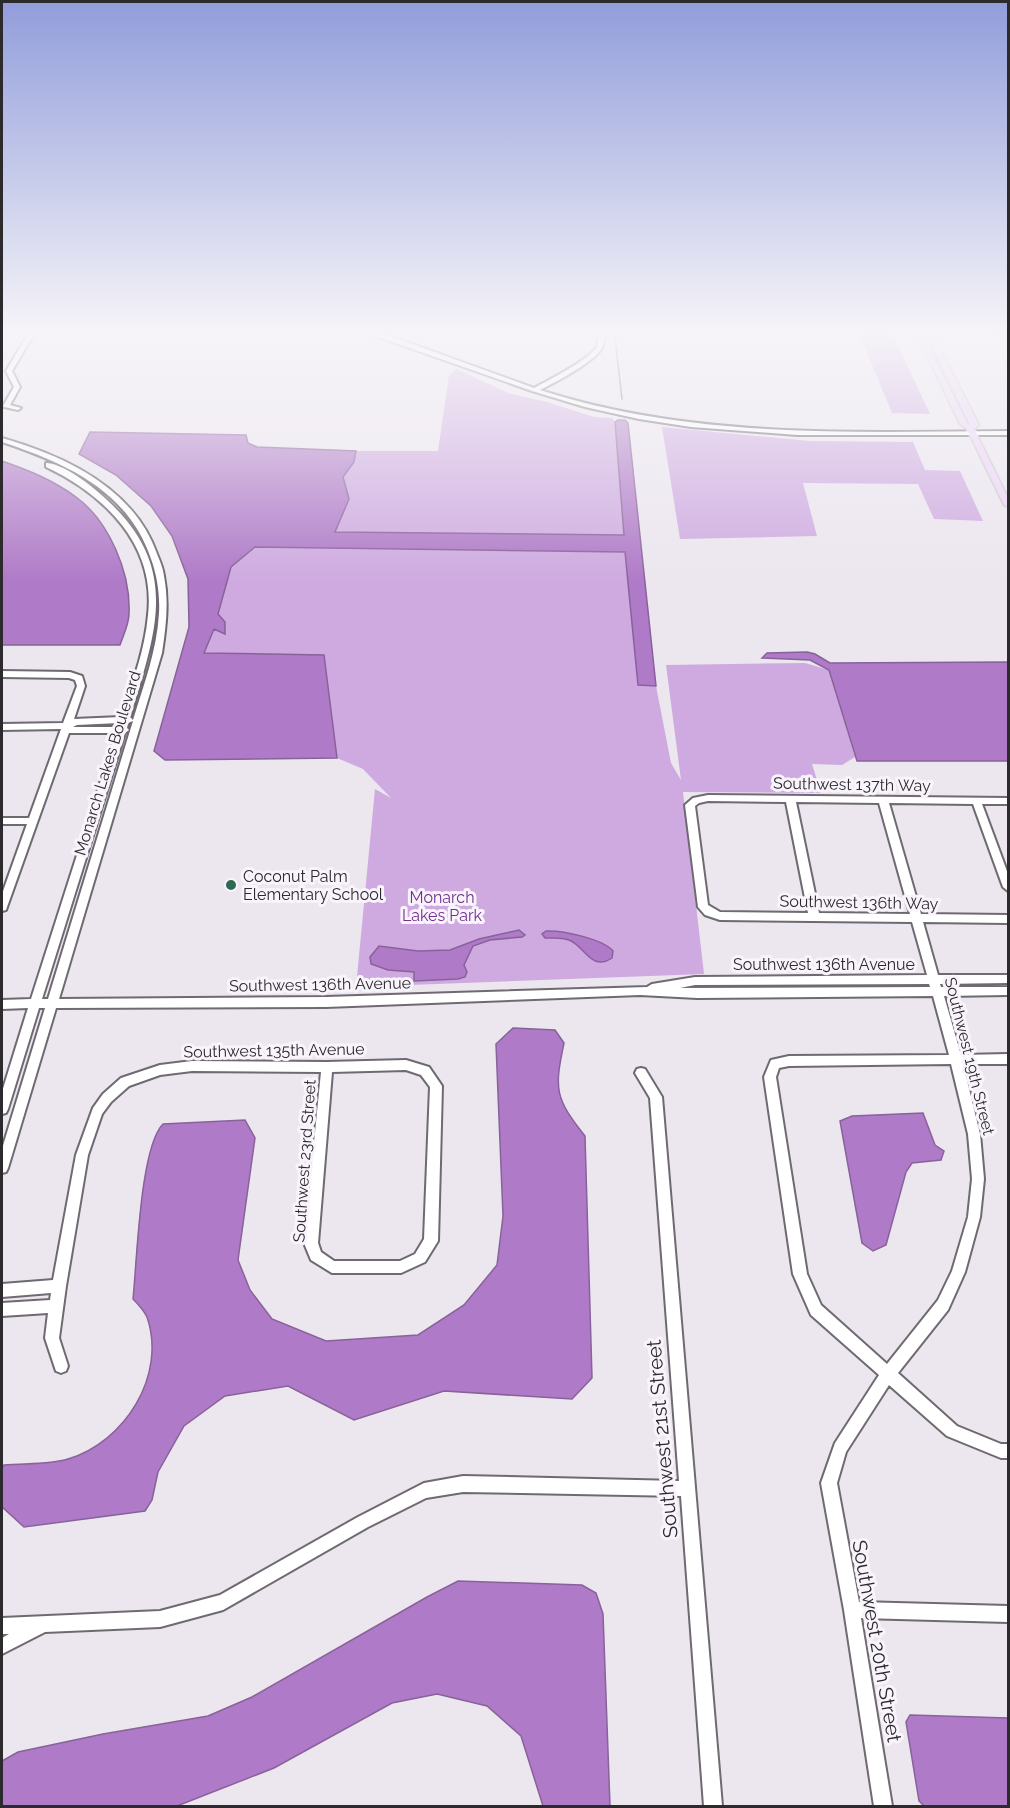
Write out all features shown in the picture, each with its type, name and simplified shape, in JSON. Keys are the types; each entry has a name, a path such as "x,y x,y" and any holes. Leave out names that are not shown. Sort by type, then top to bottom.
{"main road":[{"path":"959,413 971,431 1008,505"},
{"path":"970,413 975,424 971,431"}],"street":[{"path":"625,413 731,429 810,433 971,431 1008,433"},
{"path":"971,431 1008,428"},
{"name":"Monarch Lakes Boulevard","path":"2,440 22,446 86,475 122,504 153,545 165,598 163,632 152,672 2,1168"},
{"name":"Monarch Lakes Boulevard","path":"2,447 58,469 91,489 112,507 135,538 150,571 153,608 143,662 2,1108"},
{"path":"151,623 158,625 150,661 152,672"},
{"path":"2,674 52,674 80,678 81,686 2,907"},
{"path":"2,726 67,726 72,731 84,726 136,725"},
{"name":"Southwest 137th Way","path":"709,912 703,907 690,805 696,800 708,798 1008,801"},
{"path":"790,799 814,916"},
{"name":"Southwest 19th Street","path":"829,1483 840,1448 887,1375 943,1305 958,1272 974,1217 978,1179 974,1134 956,1059 883,800"},
{"path":"976,800 1008,887"},
{"path":"2,821 32,821"},
{"name":"Southwest 136th Way","path":"709,912 720,916 1008,919"},
{"name":"Southwest 136th Avenue","path":"2,1004 326,1002 640,991 697,993 935,986 1008,979"},
{"name":"Southwest 136th Avenue","path":"935,986 1008,991"},
{"path":"1008,1059 789,1060 775,1064 770,1077 800,1274 816,1310 952,1431 1008,1451"},
{"name":"Southwest 135th Avenue","path":"59,1286 86,1144 97,1112 107,1098 125,1082 160,1070 192,1066 406,1065 425,1071 436,1086 431,1241 420,1258"},
{"name":"Southwest 23rd Street","path":"327,1067 311,1243 316,1256 332,1267 401,1267 420,1258"},
{"name":"Southwest 21st Street","path":"641,1073 656,1097 712,1806"},
{"path":"2,1290 59,1286 52,1338 61,1366"},
{"path":"2,1310 56,1306"},
{"name":"Southwest 20th Street","path":"829,1483 884,1806"},
{"path":"2,1626 160,1619 223,1602 363,1522 424,1491 463,1484 687,1489"},
{"path":"852,1610 1008,1614"},
{"path":"2,1647 45,1623"}],"green space":[{"path":"443,413 583,413 594,417 612,418 615,422 625,535 335,532 349,499 343,477 354,462 356,451 438,451"},
{"path":"662,427 810,441 913,442 925,470 960,471 983,521 934,519 918,484 803,483 817,536 680,539"},
{"name":"Monarch Lakes Park","path":"255,547 625,552 638,685 656,686 671,763 681,780 666,665 805,663 829,670 855,757 842,765 812,764 821,793 683,792 704,974 356,987 375,789 391,798 363,769 337,758 324,656 203,654 214,629 231,567"}],"shaded area":[{"path":"625,420 628,423 656,686 638,685 625,552 255,547 231,567 218,614 225,622 225,634 214,629 204,653 324,655 337,758 165,760 154,751 189,627 188,579 172,536 151,506 116,475 79,454 90,432 246,435 248,443 257,447 356,451 354,462 343,477 349,499 335,532 624,535 615,422"},
{"path":"2,461 40,476 76,497 88,507 108,534 122,565 129,598 128,622 120,645 2,645"},
{"path":"807,652 830,663 1008,662 1008,761 857,761 829,670 810,660 762,658 767,653"},
{"path":"519,930 525,935 490,940 473,946 464,965 467,972 465,977 458,979 414,981 414,972 388,970 371,964 370,957 379,946 418,951 450,950 479,939"},
{"path":"546,931 592,939 613,951 612,958 599,962 593,960 569,940 545,938 542,934"},
{"path":"513,1028 555,1030 564,1043 558,1083 560,1093 568,1112 585,1136 592,1378 572,1399 444,1391 354,1420 288,1386 225,1396 184,1426 158,1472 152,1500 145,1511 24,1527 2,1507 2,1468 4,1465 61,1461 89,1450 107,1438 123,1422 146,1383 151,1361 152,1339 147,1317 133,1299 144,1180 155,1137 163,1124 245,1120 255,1138 238,1260 250,1290 272,1319 326,1341 418,1335 464,1305 497,1265 503,1216 496,1044"},
{"path":"923,1113 935,1145 944,1151 941,1160 912,1163 906,1172 886,1245 873,1251 862,1243 840,1121 852,1116"},
{"path":"458,1581 582,1585 596,1593 603,1614 610,1806 543,1806 521,1736 487,1706 437,1694 392,1703 274,1768 177,1806 2,1806 2,1761 18,1752 103,1734 208,1716 252,1697"},
{"path":"910,1715 1008,1718 1008,1806 924,1806 919,1801 906,1722"}],"place":[{"name":"Coconut Palm Elementary School","path":"231,885"}]}
